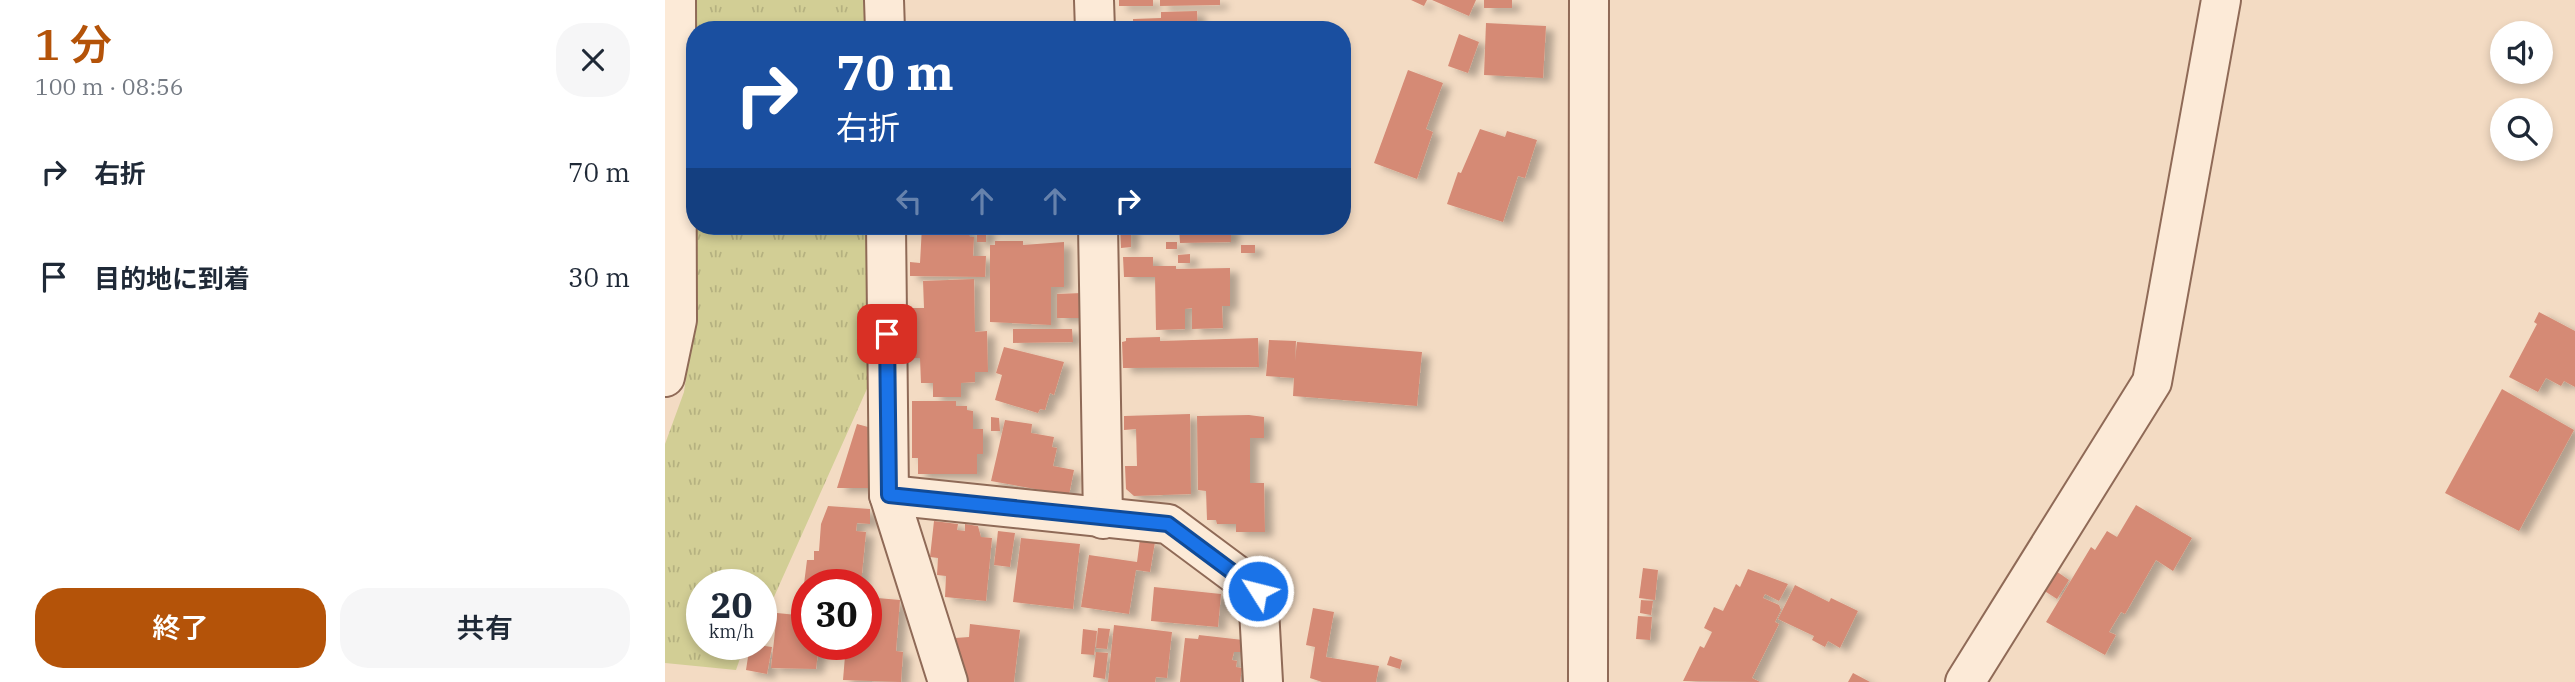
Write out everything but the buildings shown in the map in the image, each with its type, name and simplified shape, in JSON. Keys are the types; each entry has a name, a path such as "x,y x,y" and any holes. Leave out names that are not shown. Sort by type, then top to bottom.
{"street":[{"path":"665,377 677,320 677,0"},
{"path":"884,0 885,21"},
{"path":"1094,0 1095,21"},
{"path":"1588,682 1589,0"},
{"path":"1965,682 2152,382 2221,0"},
{"path":"886,235 889,495 948,682"},
{"path":"1098,235 1103,519"},
{"path":"889,495 1168,524 1258,591 1263,682"}],"green space":[{"path":"695,0 867,0 868,21 695,21"},
{"path":"695,235 869,235 870,382 777,590 777,569 686,569 686,660 739,660 736,670 665,663 665,444 684,392 692,335"}],"route":[{"path":"887,334 889,495 1168,524 1258,591"}]}
